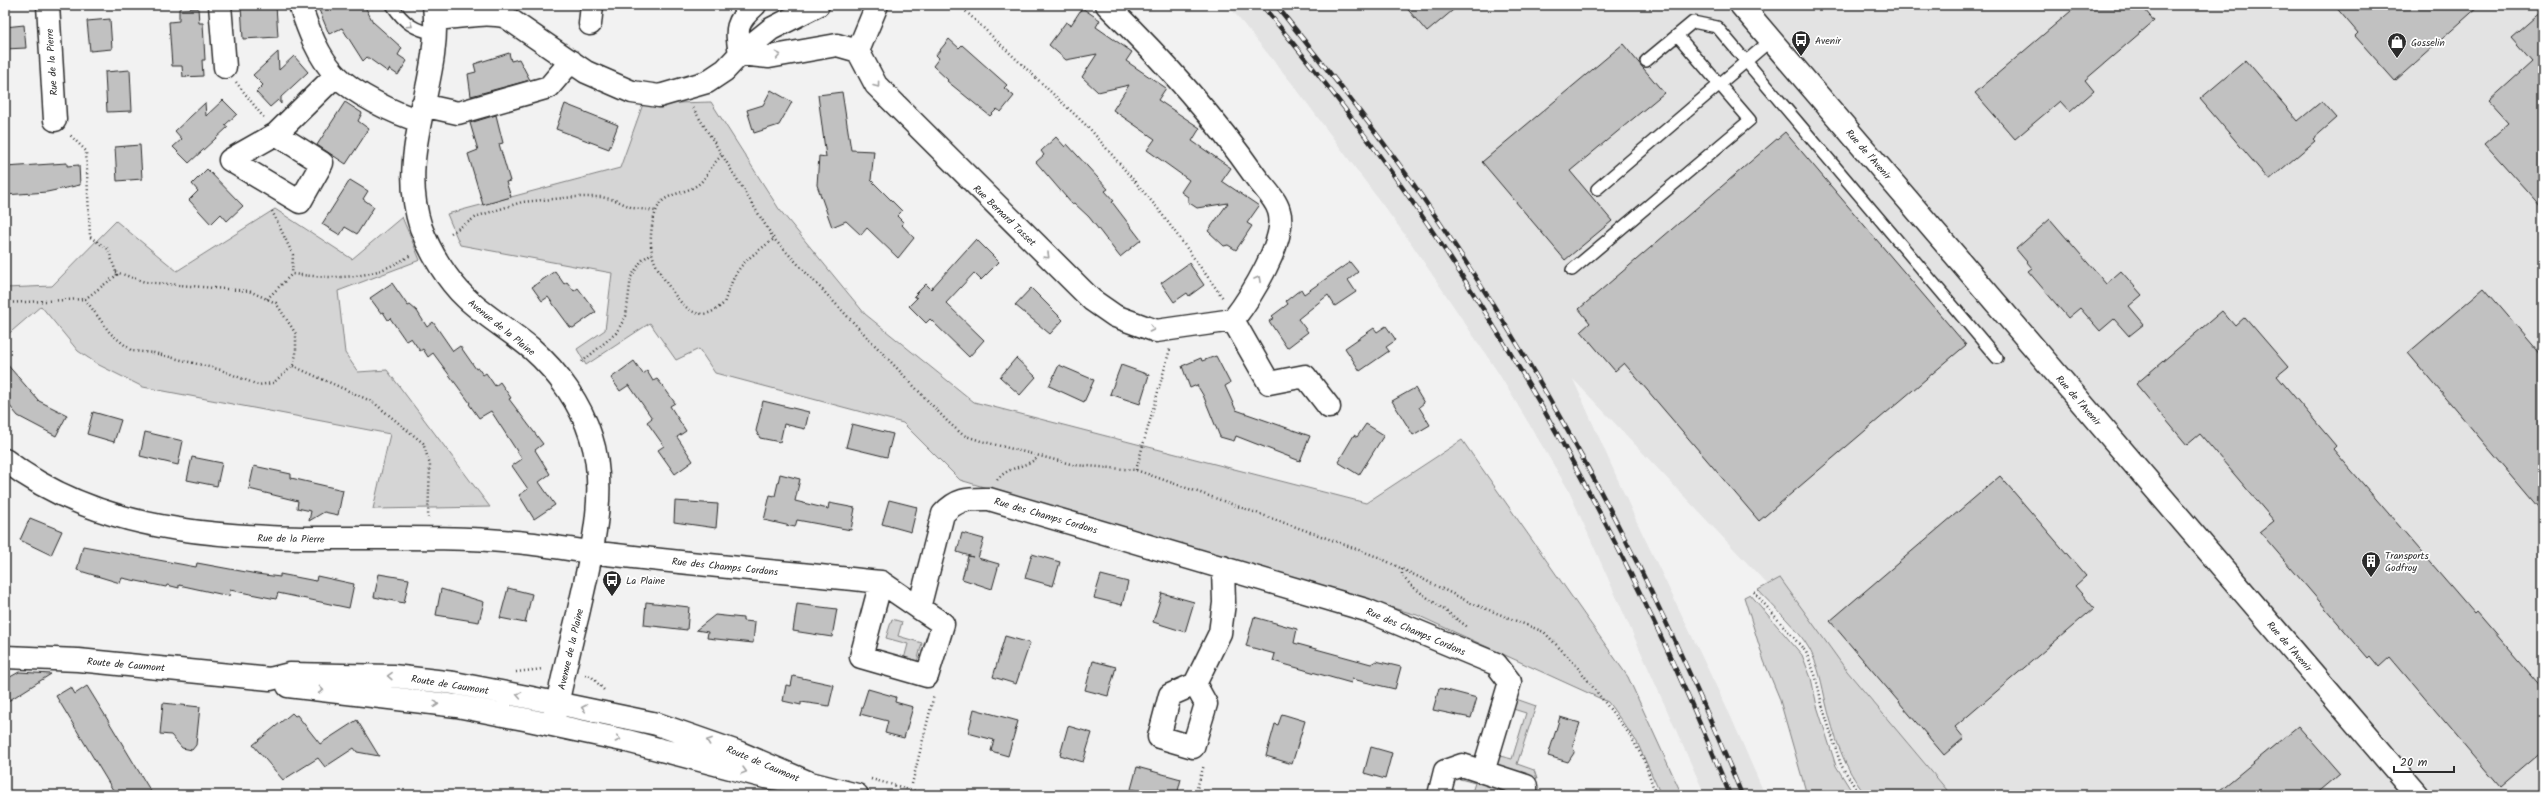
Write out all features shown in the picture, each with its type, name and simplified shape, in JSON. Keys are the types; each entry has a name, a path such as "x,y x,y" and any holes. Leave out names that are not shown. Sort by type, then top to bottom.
{"street":[{"name":"Rue de la Pierre","path":"48,5 55,120"},
{"path":"220,5 225,67"},
{"path":"300,5 312,37 336,75 372,100 405,117 420,113 458,113 549,87 571,61"},
{"path":"740,54 736,28 741,17 755,5"},
{"path":"435,19 474,17 494,9 523,27 586,72 632,92 658,96 707,82 725,70 740,54 771,29 818,5"},
{"path":"740,54 769,57 837,44 858,51 877,5"},
{"path":"1107,5 1184,84 1226,136 1280,210 1280,232 1263,271 1233,320 1269,383 1305,376 1329,407"},
{"name":"Rue de l'Avenir","path":"1741,5 2417,795"},
{"name":"Avenue de la Plaine","path":"435,19 434,55 420,113 412,172 413,194 421,228 428,245 452,283 466,298 533,350 562,382 579,409 591,438 597,466 598,492 592,552 552,725"},
{"name":"Rue Bernard Tasset","path":"858,51 876,86 1092,300 1115,316 1156,331 1233,320"},
{"path":"276,134 336,75"},
{"name":"Rue de la Pierre","path":"5,460 46,486 72,499 107,512 195,532 294,539 428,538 515,542 592,552"},
{"name":"Rue des Champs Cordons","path":"919,608 943,514 953,503 966,499 989,499 1223,567 1366,610 1496,664 1510,682 1483,772"},
{"name":"Rue des Champs Cordons","path":"592,552 881,582 943,624 927,676 861,657 881,582"},
{"path":"1194,684 1206,704 1194,747 1159,737 1170,695 1194,684 1220,633 1224,603 1223,567"},
{"name":"Route de Caumont","path":"5,657 78,660 270,679 286,686 457,706 627,741 766,777 810,783"},
{"name":"Route de Caumont","path":"270,679 290,674 393,676 454,683 557,703 670,728 740,752 810,783"},
{"path":"1439,795 1445,771 1462,766 1526,786 1526,795"},
{"path":"810,783 858,795"}],"lane":[{"path":"392,5 403,20 412,28 435,19"},
{"path":"1646,61 1693,22 1717,27 1997,358"},
{"path":"1572,270 1750,120 1677,35"},
{"path":"1597,188 1771,40"}],"path":[{"path":"960,6 1057,96 1132,177 1201,266 1231,308 1233,320"},
{"path":"225,67 276,134"},
{"path":"682,90 774,239 948,422 963,435 981,442 1017,449 1038,458 1075,465 1136,470 1378,556 1469,602 1544,632 1575,664 1630,735 1644,760 1656,795"},
{"path":"5,303 85,299 117,275 108,249 90,237 86,151 55,120"},
{"path":"722,156 716,161 703,181 694,188 670,196 661,203 656,211 652,229 652,253 662,275 687,309 695,313 708,314 724,303 729,284 739,267 774,239"},
{"path":"451,233 478,216 522,202 574,197 601,197 615,200 632,208 656,211"},
{"path":"267,299 292,274 293,255 271,209"},
{"path":"582,362 616,333 626,316 631,277 642,260 652,253"},
{"path":"292,274 333,278 374,274 413,254"},
{"path":"85,299 110,333 132,351 154,353 220,370 258,385 273,382 293,366 296,354 296,334 276,303 249,291 145,282 116,272"},
{"path":"1136,470 1171,347 1156,331"},
{"path":"293,366 373,402 423,443 430,465 428,538"},
{"path":"989,499 991,490 999,477 1017,466 1030,464 1038,458"},
{"path":"1402,569 1402,576 1413,587 1473,631"},
{"path":"1754,592 1806,652 1816,677 1822,705 1841,764 1860,795"},
{"path":"912,784 935,692"},
{"path":"1194,747 1204,764 1195,795"}],"shaded area":[{"path":"1228,5 2543,5 2543,795 1948,795 1947,790 1847,671 1780,579 1768,585 1573,379 1635,518 1731,717 1765,795 1705,795 1568,489 1499,374 1411,243 1295,87"},
{"path":"711,102 779,209 865,314 974,402 1366,503 1462,440 1628,677 1682,795 1661,795 1637,742 1608,702 1417,615 960,480 903,423 715,373 699,349 676,360 650,323 586,365 577,349 605,330 612,273 460,245 447,214 620,168 643,104"},
{"path":"275,209 352,259 402,217 420,260 338,291 345,353 358,372 387,370 490,507 373,509 390,434 143,387 99,365 78,351 41,306 5,337 5,288 52,286 116,221 177,271"},
{"path":"1780,578 1847,671 1947,790 1948,795 1866,795 1858,785 1836,740 1818,669 1810,650 1793,626 1758,590"},
{"path":"1750,594 1802,655 1811,678 1817,706 1836,766 1854,795 1807,795 1779,697 1764,661 1744,597"},
{"path":"892,619 902,622 898,636 922,643 917,662 904,659 908,644 886,638"},
{"path":"1516,699 1536,706 1517,764 1534,770 1537,779 1498,767 1496,755 1512,759 1526,713 1510,708"},
{"path":"1465,775 1511,790 1512,793 1497,789 1495,795 1471,795 1475,783 1460,779"}],"building":[{"path":"241,5 276,5 278,37 243,39"},
{"path":"317,5 364,5 373,22 402,48 398,55 407,61 398,75 389,69 388,72 367,57 363,61 342,28 329,34"},
{"path":"1404,5 1459,5 1427,32"},
{"path":"2078,5 2141,5 2154,21 2085,80 2094,91 2070,112 2060,101 2015,139 1975,93"},
{"name":"Gosselin","path":"2334,5 2480,5 2395,81 2355,36 2358,33"},
{"path":"198,8 199,23 203,23 205,60 202,60 203,76 183,77 182,66 172,66 169,22 179,21 179,9"},
{"path":"1082,8 1100,20 1096,27 1132,52 1126,61 1166,88 1158,100 1200,128 1192,141 1231,168 1222,181 1259,206 1247,223 1252,226 1236,250 1228,245 1224,246 1208,231 1228,203 1197,208 1188,202 1188,197 1181,192 1189,180 1147,150 1155,139 1113,110 1129,85 1098,92 1082,77 1097,54 1066,60 1049,45 1066,22 1071,25"},
{"path":"2543,10 2543,209 2485,144 2509,123 2489,101 2532,62 2511,38"},
{"path":"110,19 112,49 90,51 87,21"},
{"path":"24,25 26,48 5,49 5,27"},
{"path":"949,39 959,48 962,45 1007,85 1004,88 1014,96 1001,112 997,109 990,116 947,81 948,80 933,66 939,58 936,55"},
{"path":"1623,44 1664,93 1570,171 1612,221 1565,260 1482,162"},
{"path":"278,52 279,70 294,56 308,72 281,97 281,104 278,100 270,107 256,92 263,85 253,75"},
{"path":"509,53 511,61 519,59 530,80 471,96 468,74 476,72 474,64"},
{"path":"2246,60 2298,121 2322,101 2337,118 2313,139 2315,141 2269,180 2200,99"},
{"path":"130,70 132,111 107,112 105,72"},
{"path":"771,90 792,102 779,125 754,133 747,110 763,105"},
{"path":"842,92 851,150 874,151 871,180 902,211 897,216 904,223 902,225 914,238 898,258 867,228 861,235 846,221 832,227 817,185 819,156 826,157 818,95"},
{"path":"223,100 237,114 225,125 228,127 189,163 173,147 182,139 175,131 205,103 206,116"},
{"path":"345,102 362,113 358,121 369,129 346,164 317,145"},
{"path":"565,104 618,125 609,149 556,129"},
{"path":"496,115 503,143 499,144 510,181 506,182 511,197 483,205 468,154 478,150 470,123"},
{"path":"1785,132 1966,345 1759,521 1624,363 1615,371 1581,331 1590,323 1579,309"},
{"path":"1056,137 1065,147 1067,144 1108,189 1105,191 1114,201 1112,202 1141,240 1120,257 1089,217 1074,203 1072,204 1036,162 1044,155 1041,151"},
{"path":"140,145 142,179 117,181 115,147"},
{"path":"67,163 67,166 79,165 80,185 47,192 5,195 5,167"},
{"path":"207,169 243,206 227,221 221,214 211,224 189,200 198,191 192,184"},
{"path":"350,180 368,191 363,199 374,207 357,234 345,227 340,235 322,224"},
{"path":"2050,219 2106,284 2121,271 2142,295 2129,306 2144,324 2129,336 2114,319 2100,331 2080,308 2068,318 2028,271 2032,268 2016,249"},
{"path":"976,239 999,262 981,280 974,273 946,303 984,340 969,357 930,319 926,323 909,306 917,298 914,296 926,284 931,289"},
{"path":"1350,262 1358,272 1348,280 1356,292 1335,306 1328,295 1298,319 1308,332 1287,348 1269,321 1274,318 1272,316 1288,304 1286,301 1301,289 1304,294"},
{"path":"1189,263 1204,285 1189,296 1187,293 1174,302 1161,283"},
{"path":"555,271 564,284 567,282 574,291 578,288 596,312 573,328 570,327 548,297 542,301 532,287"},
{"path":"392,283 408,306 410,305 417,311 427,327 433,322 453,351 460,346 476,369 478,368 483,375 486,373 495,386 500,382 511,398 509,399 543,444 535,450 550,474 539,482 555,505 534,519 519,495 528,489 512,466 522,459 491,411 479,418 469,404 470,403 433,353 428,357 423,349 420,351 411,338 406,341 390,318 388,320 383,312 381,313 370,298"},
{"path":"1031,288 1063,320 1050,334 1015,305"},
{"path":"2484,288 2543,357 2543,513 2408,353"},
{"name":"Transports Godfroy","path":"2222,311 2235,326 2245,317 2288,367 2277,376 2336,446 2333,449 2475,614 2477,612 2543,689 2543,750 2500,787 2390,657 2379,667 2370,656 2368,658 2260,532 2274,521 2200,434 2187,445 2136,384"},
{"path":"1386,326 1396,340 1386,347 1389,351 1360,371 1345,348 1374,328 1377,332"},
{"path":"1216,356 1230,383 1225,386 1236,410 1310,436 1300,461 1236,436 1234,441 1220,437 1203,395 1197,385 1190,388 1182,366 1201,358 1202,361"},
{"path":"1016,358 1036,377 1020,395 1000,377"},
{"path":"634,361 643,374 647,371 653,381 657,379 663,386 675,403 670,406 686,431 677,437 693,461 675,474 658,450 664,446 647,422 652,418 629,385 620,391 611,378"},
{"path":"5,362 39,401 67,415 56,436 18,416 5,400"},
{"path":"1059,365 1094,380 1084,402 1049,386"},
{"path":"1121,365 1149,375 1140,404 1110,394"},
{"path":"1415,388 1424,403 1419,407 1430,425 1413,435 1392,401"},
{"path":"763,401 809,412 805,429 784,424 780,442 760,438 756,431"},
{"path":"93,412 121,420 114,442 87,434"},
{"path":"852,424 893,434 887,457 846,447"},
{"path":"1366,424 1384,435 1359,475 1338,462 1354,435 1357,437"},
{"path":"145,432 183,441 178,465 140,456"},
{"path":"192,457 222,463 217,486 187,480"},
{"path":"254,466 291,474 291,478 343,490 338,515 324,512 309,521 311,511 297,508 298,501 249,489"},
{"path":"780,474 800,479 795,501 828,509 829,503 855,508 851,530 797,520 795,527 764,520 770,495 775,496"},
{"path":"2000,476 2086,576 2075,586 2094,608 1955,727 1964,738 1944,755 1830,621"},
{"path":"889,500 917,507 911,532 882,524"},
{"path":"675,501 718,504 716,528 674,522"},
{"path":"30,518 62,531 51,555 20,540"},
{"path":"962,533 984,539 978,558 999,564 992,589 962,579 968,556 973,557 957,552"},
{"path":"83,546 196,567 197,563 257,574 280,577 280,574 316,581 317,576 354,584 349,608 278,593 276,599 230,590 229,596 179,585 179,588 167,585 166,587 122,578 120,583 77,570"},
{"path":"1032,554 1060,562 1053,586 1025,578"},
{"path":"379,574 409,579 404,603 374,597"},
{"path":"1101,575 1128,582 1122,605 1094,598"},
{"path":"508,588 532,594 525,623 500,618"},
{"path":"441,589 484,602 479,622 436,615"},
{"path":"1162,593 1194,602 1185,632 1153,622"},
{"path":"646,602 689,607 687,630 644,625"},
{"path":"797,604 837,609 832,637 793,631"},
{"path":"715,615 743,618 743,621 755,622 753,643 707,638 708,632 696,630"},
{"path":"1254,617 1297,629 1294,643 1371,664 1376,661 1401,667 1395,689 1352,679 1351,683 1273,661 1275,654 1246,646"},
{"path":"1005,636 1030,643 1016,684 993,677"},
{"path":"1093,661 1116,667 1108,696 1085,690"},
{"path":"19,672 51,674 5,703 5,680"},
{"path":"793,676 834,685 829,706 801,702 801,705 783,701 786,685 791,686"},
{"path":"87,686 153,795 116,795 56,696 71,687 75,694"},
{"path":"1439,688 1477,698 1471,718 1433,710"},
{"path":"868,689 896,697 895,702 913,707 904,738 885,733 888,721 860,714"},
{"path":"163,703 200,707 196,745 192,750 182,748 171,735 160,734"},
{"path":"974,709 1018,721 1008,756 991,751 994,740 968,733"},
{"path":"292,713 295,716 297,715 320,744 357,720 379,756 357,752 354,748 325,767 318,758 283,780 253,745"},
{"path":"1282,714 1305,721 1292,764 1266,756 1275,724 1278,725"},
{"path":"1560,717 1580,723 1573,744 1574,753 1568,762 1548,756"},
{"path":"1068,726 1092,733 1083,762 1060,755"},
{"path":"2298,726 2340,774 2315,795 2214,795"},
{"path":"1371,747 1392,753 1385,779 1364,773"},
{"path":"1137,767 1181,779 1177,795 1151,795 1131,789"}],"railway":[{"path":"1262,5 1340,103 1408,196 1514,359 1563,444 1609,530 1652,617 1730,795"},
{"path":"1276,5 1363,116 1414,185 1509,330 1553,405 1635,558 1673,636 1742,795"}],"place":[{"name":"Avenir","path":"1801,57"},
{"name":"Gosselin","path":"2397,59"},
{"name":"Transports Godfroy","path":"2371,578"},
{"name":"La Plaine","path":"612,597"}]}
